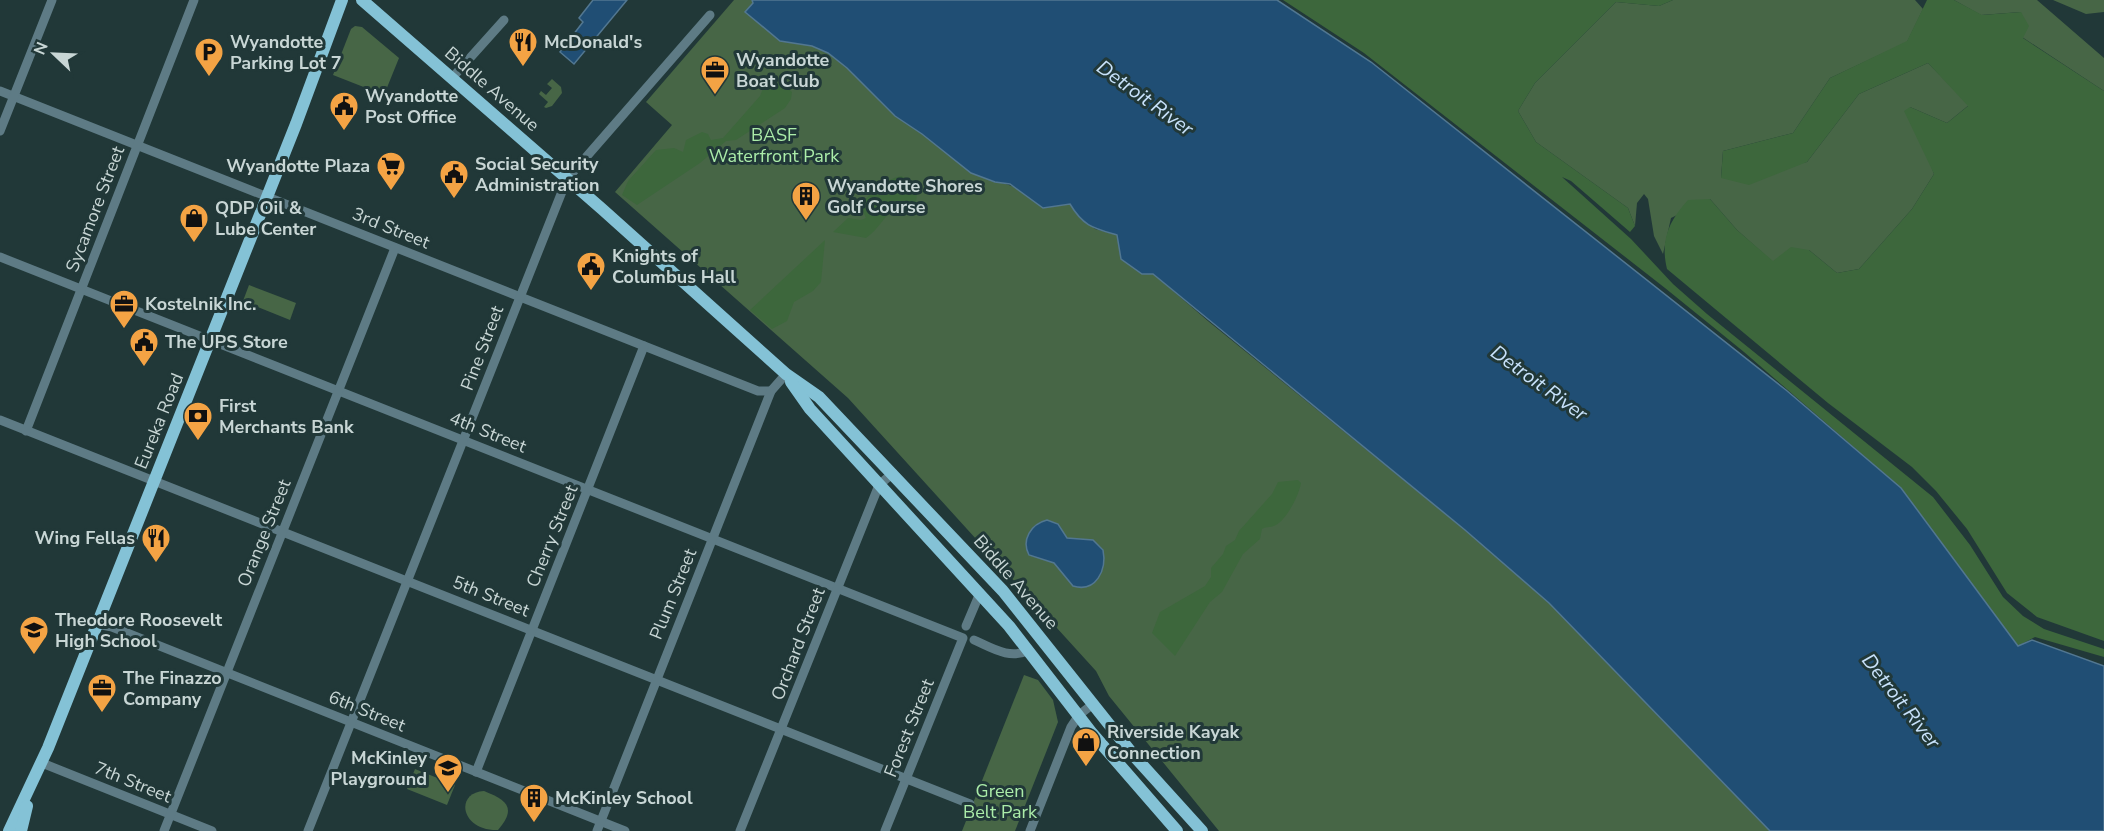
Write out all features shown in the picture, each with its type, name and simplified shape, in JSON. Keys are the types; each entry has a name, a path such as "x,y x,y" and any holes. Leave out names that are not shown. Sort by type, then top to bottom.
{"main road":[{"name":"Eureka Road","path":"9,831 42,763 211,340 342,0"},
{"name":"Biddle Avenue","path":"362,0 786,374 819,397 1004,591 1147,772 1202,831"},
{"name":"Biddle Avenue","path":"786,374 810,408 980,593 1029,650 1079,715 1177,831"},
{"name":"Eureka Road","path":"21,831 32,787"}],"street":[{"path":"0,130 52,0"},
{"name":"Sycamore Street","path":"27,431 194,0"},
{"name":"Pine Street","path":"309,831 567,179 710,15"},
{"path":"452,78 504,20"},
{"name":"3rd Street","path":"0,91 758,391 771,391"},
{"name":"Orange Street","path":"164,831 395,248"},
{"name":"4th Street","path":"0,256 963,638"},
{"name":"Cherry Street","path":"476,772 644,346"},
{"name":"Plum Street","path":"599,826 771,391 786,374"},
{"name":"5th Street","path":"0,420 970,804"},
{"name":"Orchard Street","path":"740,831 879,485 893,473"},
{"path":"966,626 980,593"},
{"name":"6th Street","path":"97,624 112,627 476,772 599,826 624,831"},
{"name":"Forest Street","path":"885,831 963,638"},
{"path":"974,640 1018,656 1029,650"},
{"path":"1030,831 1071,727 1079,715 1093,704"},
{"name":"7th Street","path":"42,763 212,831"}],"green space":[{"name":"Wyandotte Shores Golf Course","path":"734,0 752,0 753,3 746,12 780,41 813,46 828,53 847,68 895,116 995,182 1015,188 1043,208 1070,204 1095,229 1117,235 1152,273 1208,321 1465,530 1549,603 1770,831 1219,831 1109,696 1096,671 848,398 615,192 672,125 646,102"},
{"path":"1283,0 1673,0 1659,6 1616,2 1535,83 1518,111 1536,142 1628,208 1635,226 1630,232 1571,181 1562,177 1631,239 1673,284 1933,497 1970,545 2003,597 2023,616 2044,629 2104,649 2104,657 2035,637 2018,646 1901,488 1744,352 1665,288 1364,53"},
{"path":"1673,0 1915,0 1923,9 1907,42 1830,78 1793,133 1723,151 1721,178 1807,162 1859,94 1928,63 1969,105 1947,123 1910,107 1934,174 1912,209 1859,269 1837,273 1809,250 1773,262 1737,230 1710,199 1671,218 1663,254 1654,236 1648,199 1644,194 1637,203 1635,226 1628,208 1536,142 1518,111 1535,83 1616,2 1659,6"},
{"path":"1927,0 1954,0 1982,15 2021,12 2029,26 2023,38 2104,91 2104,641 2037,617 2007,593 1967,529 1936,491 1912,467 1828,403 1667,269 1665,249 1671,223 1688,200 1710,199 1737,230 1773,261 1791,247 1809,250 1837,273 1859,269 1912,209 1934,174 1904,111 1910,107 1947,123 1968,106 1928,63 1859,94 1807,162 1749,185 1721,178 1723,151 1793,133 1830,78 1907,41"},
{"path":"1954,0 2037,0 2104,58 2104,91 2022,37 2021,12 1981,15"},
{"path":"2053,0 2104,0 2104,12 2086,14"},
{"path":"355,26 362,27 399,58 384,95 333,75 351,29"},
{"path":"552,79 561,87 562,93 552,106 546,108 544,107 548,102 539,94 541,91 546,95 552,88 547,84"},
{"path":"782,83 792,92 791,99 785,108 736,140 726,141 700,163 637,205 622,195 628,181 656,150 674,148 683,152 686,140 702,132 708,134 711,140 723,138 760,96 764,86"},
{"path":"901,176 918,184 915,211 898,207 866,238 833,232 848,218 861,220 866,218 860,205 879,187"},
{"path":"825,240 821,282 813,291 794,302 787,321 772,329 750,310"},
{"path":"249,285 296,303 290,320 243,301"},
{"path":"1298,480 1301,483 1300,488 1288,512 1276,525 1262,529 1260,539 1243,554 1222,592 1210,602 1175,656 1152,633 1160,612 1205,586 1211,577 1211,568 1223,554 1226,546 1235,540 1239,531 1272,494 1278,482"},
{"name":"Green Belt Park","path":"1024,675 1038,680 1053,700 1058,722 1015,831 962,831"},
{"path":"415,769 455,785 447,805 407,789"},
{"path":"484,791 504,801 507,806 507,816 498,830 476,825 469,819 466,812 465,804 468,798 474,793"}],"water":[{"path":"593,0 627,0 574,64 560,52 583,22 579,18"},
{"name":"Detroit River","path":"752,0 1277,0 1371,62 1786,390 1901,488 2018,646 2032,640 2104,666 2104,831 1770,831 1549,603 1465,530 1153,274 1142,274 1121,259 1117,235 1084,222 1070,204 1043,208 1010,184 995,182 971,173 922,134 895,116 847,68 828,53 812,46 780,41 745,12 753,3"},
{"path":"1047,520 1058,524 1067,538 1093,540 1103,550 1103,565 1094,583 1081,587 1073,586 1054,563 1029,555 1026,544 1029,533 1036,525"}],"place":[{"name":"McDonald's","path":"523,68"},
{"name":"Wyandotte Parking Lot 7","path":"209,78"},
{"name":"Wyandotte Boat Club","path":"715,96"},
{"name":"Wyandotte Post Office","path":"344,132"},
{"name":"Wyandotte Plaza","path":"391,192"},
{"name":"Social Security Administration","path":"454,200"},
{"name":"Wyandotte Shores Golf Course","path":"806,222"},
{"name":"QDP Oil & Lube Center","path":"194,244"},
{"name":"Knights of Columbus Hall","path":"591,292"},
{"name":"Kostelnik Inc.","path":"124,330"},
{"name":"The UPS Store","path":"144,368"},
{"name":"First Merchants Bank","path":"198,442"},
{"name":"Wing Fellas","path":"156,564"},
{"name":"Theodore Roosevelt High School","path":"34,656"},
{"name":"The Finazzo Company","path":"102,714"},
{"name":"Riverside Kayak Connection","path":"1086,768"},
{"name":"McKinley Playground","path":"448,794"},
{"name":"McKinley School","path":"534,824"}],"park label":[{"name":"BASF Waterfront Park","path":"774,145"}]}
